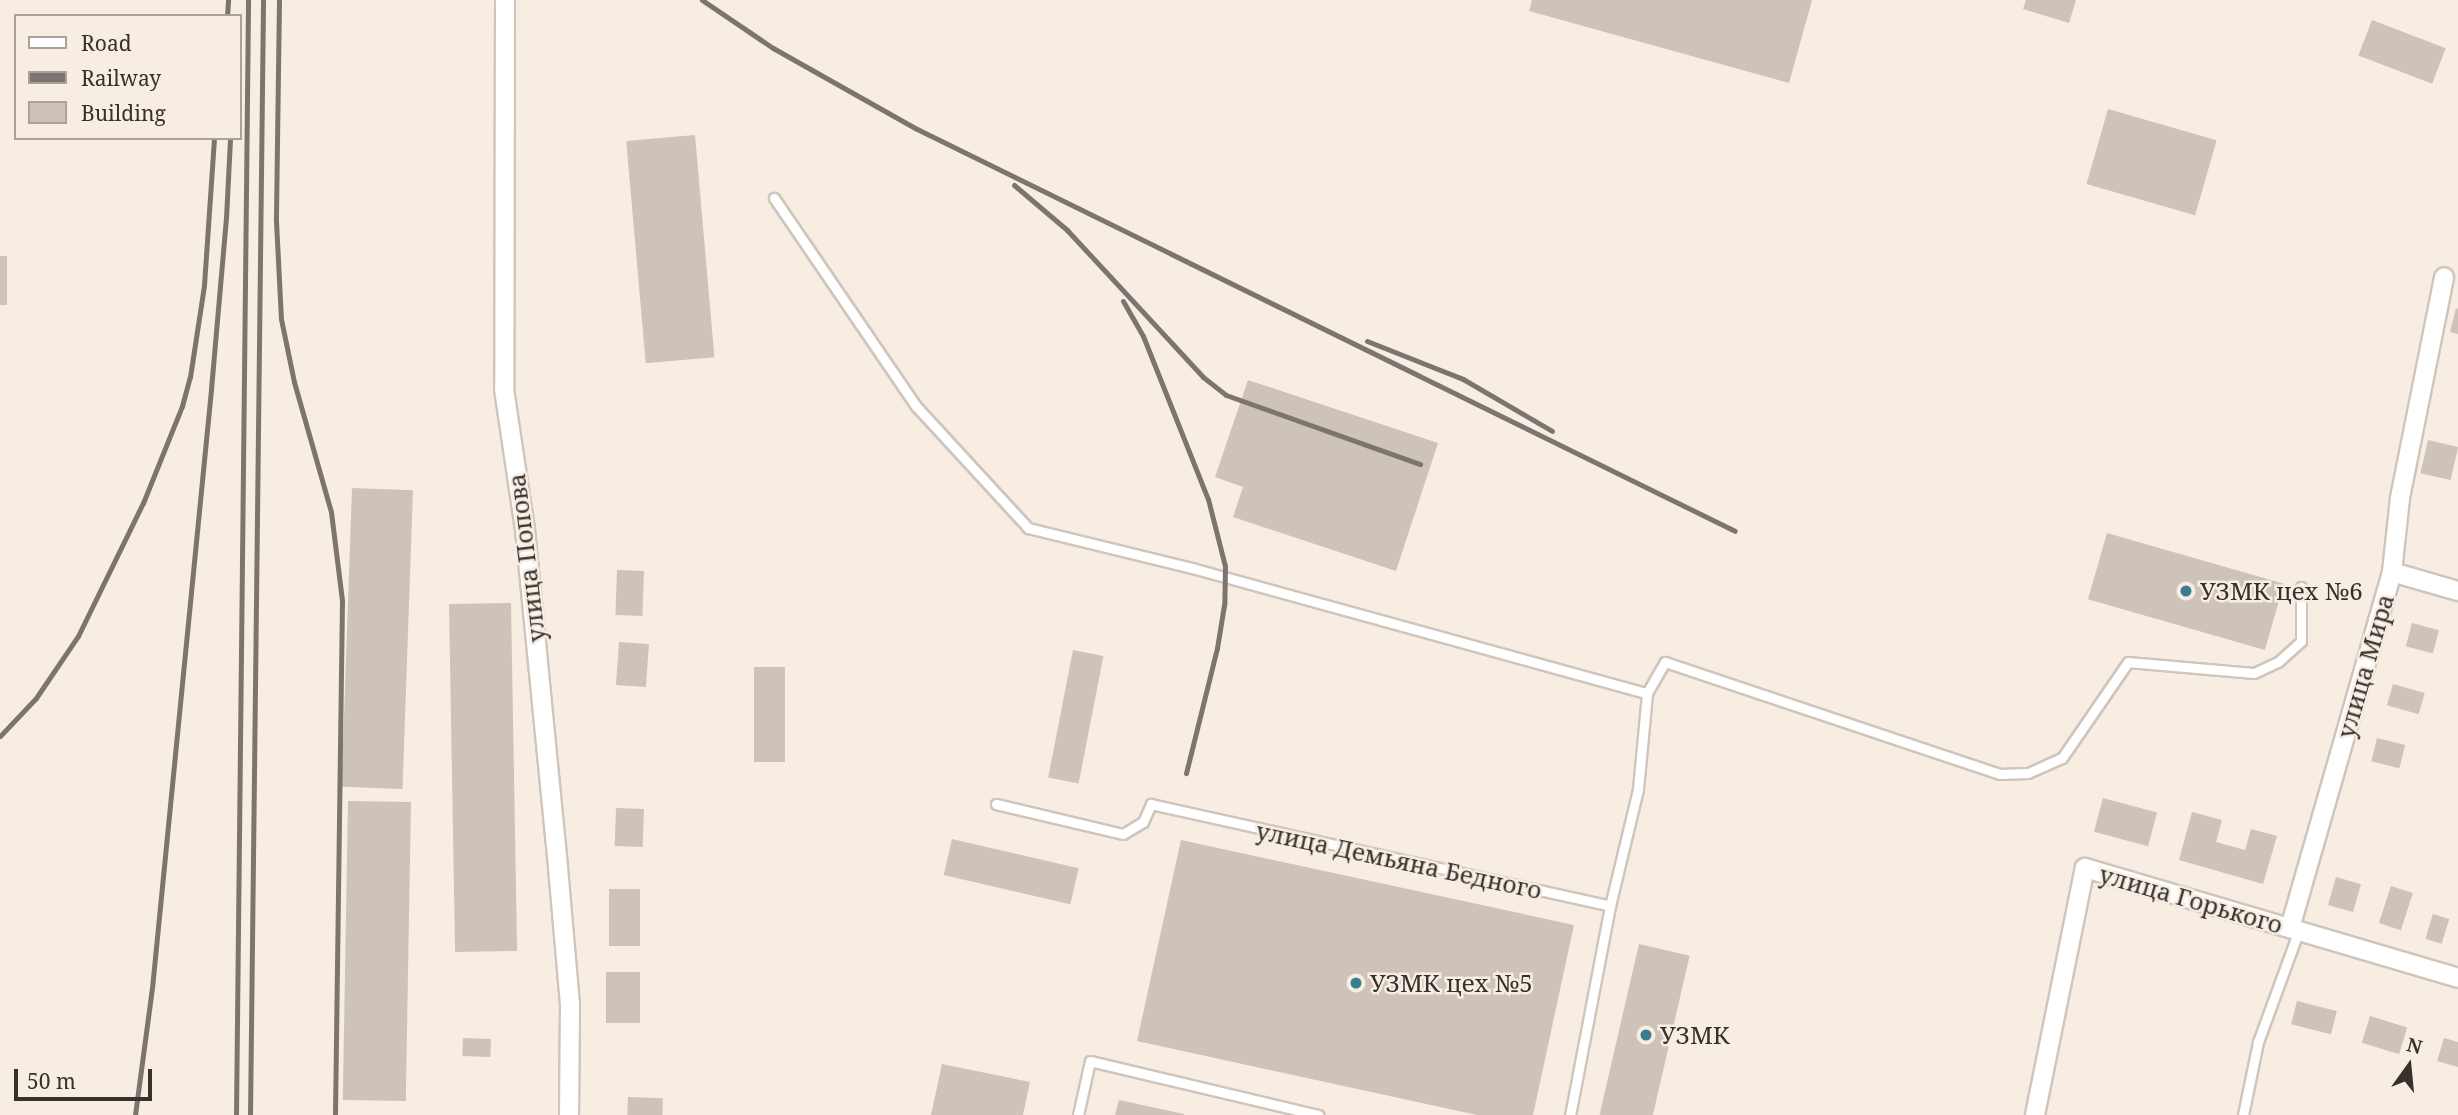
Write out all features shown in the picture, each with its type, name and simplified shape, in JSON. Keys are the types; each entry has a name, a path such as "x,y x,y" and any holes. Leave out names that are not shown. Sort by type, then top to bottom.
{"street":[{"name":"улица Попова","path":"505,0 504,389 525,530 557,856 570,1004 569,1115"},
{"name":"улица Мира","path":"2294,929 2392,572 2400,498 2444,277"},
{"path":"2392,572 2458,591"},
{"name":"улица Горького","path":"2035,1115 2085,868 2458,978"}],"lane":[{"path":"774,198 916,406 1028,528 1226,577 1647,693"},
{"path":"1570,1115 1610,906 1638,789 1647,693 1665,662 2000,774 2028,773 2062,758 2128,662 2254,673 2278,662 2301,641 2301,587"},
{"name":"улица Демьяна Бедного","path":"996,804 1123,834 1143,822 1150,804 1610,906"},
{"path":"2243,1115 2258,1042 2294,929"},
{"path":"1078,1115 1090,1061 1319,1115"}],"building":[{"path":"1532,0 1812,0 1789,83 1529,11"},
{"path":"2026,0 2076,0 2069,23 2023,9"},
{"path":"2372,20 2446,48 2432,84 2358,55"},
{"path":"2108,109 2217,140 2195,215 2087,184"},
{"path":"695,135 714,357 646,363 626,141"},
{"path":"0,256 7,256 7,305 0,305"},
{"path":"2456,308 2458,309 2458,334 2450,332"},
{"path":"1248,380 1438,443 1396,571 1233,517 1243,487 1215,477"},
{"path":"2428,440 2458,447 2451,480 2420,473"},
{"path":"352,488 413,490 403,789 342,787"},
{"name":"УЗМК цех №6","path":"2107,533 2284,584 2265,650 2088,599"},
{"path":"617,570 644,571 642,616 615,615"},
{"path":"511,603 517,951 455,952 449,604"},
{"path":"2412,623 2439,630 2433,653 2406,646"},
{"path":"619,642 649,644 646,687 616,685"},
{"path":"1073,650 1103,656 1079,784 1048,778"},
{"path":"754,667 785,667 785,762 754,762"},
{"path":"2393,684 2425,693 2419,714 2387,705"},
{"path":"2377,738 2405,745 2399,768 2371,761"},
{"path":"2103,798 2157,812 2148,846 2094,832"},
{"path":"348,801 411,802 406,1101 343,1100"},
{"path":"616,808 644,809 643,847 615,846"},
{"path":"2192,812 2222,820 2216,842 2245,850 2251,829 2277,836 2263,884 2179,860"},
{"path":"952,839 1079,868 1070,904 944,875"},
{"name":"УЗМК цех №5","path":"1181,840 1574,925 1533,1115 1477,1115 1137,1041"},
{"path":"2336,877 2361,884 2353,912 2328,905"},
{"path":"2391,886 2413,893 2401,930 2379,923"},
{"path":"609,889 640,889 640,946 609,946"},
{"path":"2433,914 2449,919 2442,944 2425,939"},
{"name":"УЗМК","path":"1639,944 1690,956 1653,1115 1600,1115"},
{"path":"606,972 640,972 640,1023 606,1023"},
{"path":"2297,1001 2337,1011 2331,1034 2291,1024"},
{"path":"2370,1016 2407,1027 2399,1054 2362,1043"},
{"path":"463,1038 491,1039 490,1057 462,1056"},
{"path":"2444,1038 2458,1042 2458,1067 2437,1061"},
{"path":"942,1064 1030,1082 1023,1115 931,1115"},
{"path":"628,1097 663,1098 662,1115 627,1115"},
{"path":"1119,1100 1184,1114 1184,1115 1115,1115"}],"railway":[{"path":"227,14 228,0"},
{"path":"236,1115 248,0"},
{"path":"250,1115 263,0"},
{"path":"279,0 276,221 281,319 294,382 331,512 342,600 335,1115"},
{"path":"702,0 773,48 917,129 1735,531"},
{"path":"0,736 36,698 78,636 143,503 182,406 190,377 204,285 214,140"},
{"path":"135,1115 152,988 211,389 230,140"},
{"path":"1014,185 1067,230 1203,377 1226,395 1420,464"},
{"path":"1123,301 1143,336 1208,499 1225,566 1224,605 1217,648 1186,773"},
{"path":"1367,341 1463,379 1552,431"}],"place":[{"name":"УЗМК цех №6","path":"2186,591"},
{"name":"УЗМК цех №5","path":"1356,983"},
{"name":"УЗМК","path":"1646,1035"}]}
